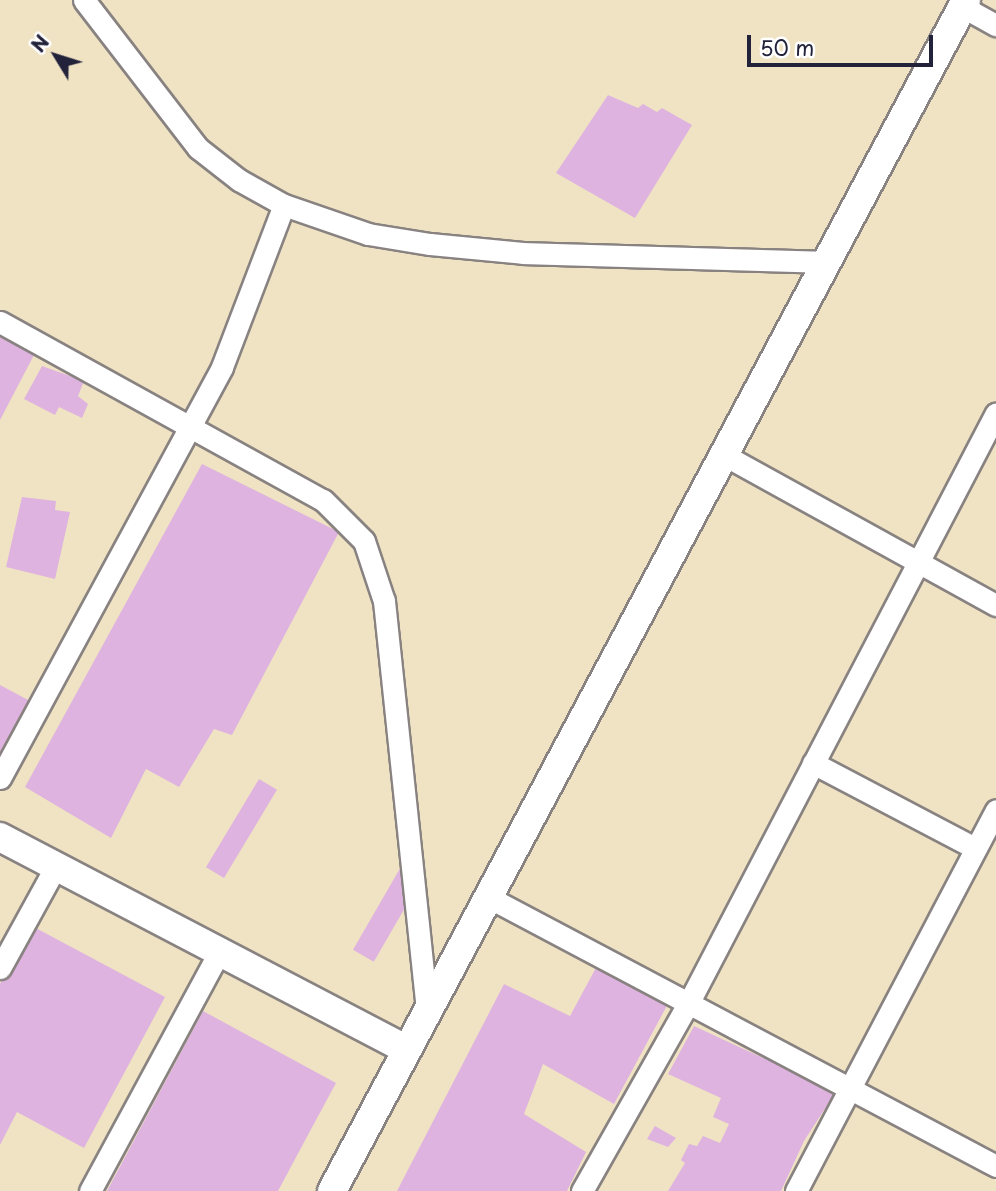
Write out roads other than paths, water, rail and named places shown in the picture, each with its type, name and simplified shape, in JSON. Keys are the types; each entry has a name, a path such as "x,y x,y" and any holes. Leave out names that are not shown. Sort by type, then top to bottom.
{"street":[{"path":"83,0 198,148 239,180 284,205 368,234 444,245 523,253 827,262"},
{"path":"332,1191 965,3 996,25"},
{"path":"0,778 222,367 284,205"},
{"path":"0,322 323,500 364,541 384,601 427,1012"},
{"path":"582,1191 688,1004 996,413"},
{"path":"724,455 996,605"},
{"path":"813,763 975,848"},
{"path":"796,1191 996,810"},
{"path":"0,837 407,1050"},
{"path":"0,968 56,866"},
{"path":"488,897 996,1166"},
{"path":"90,1191 219,952"}]}
